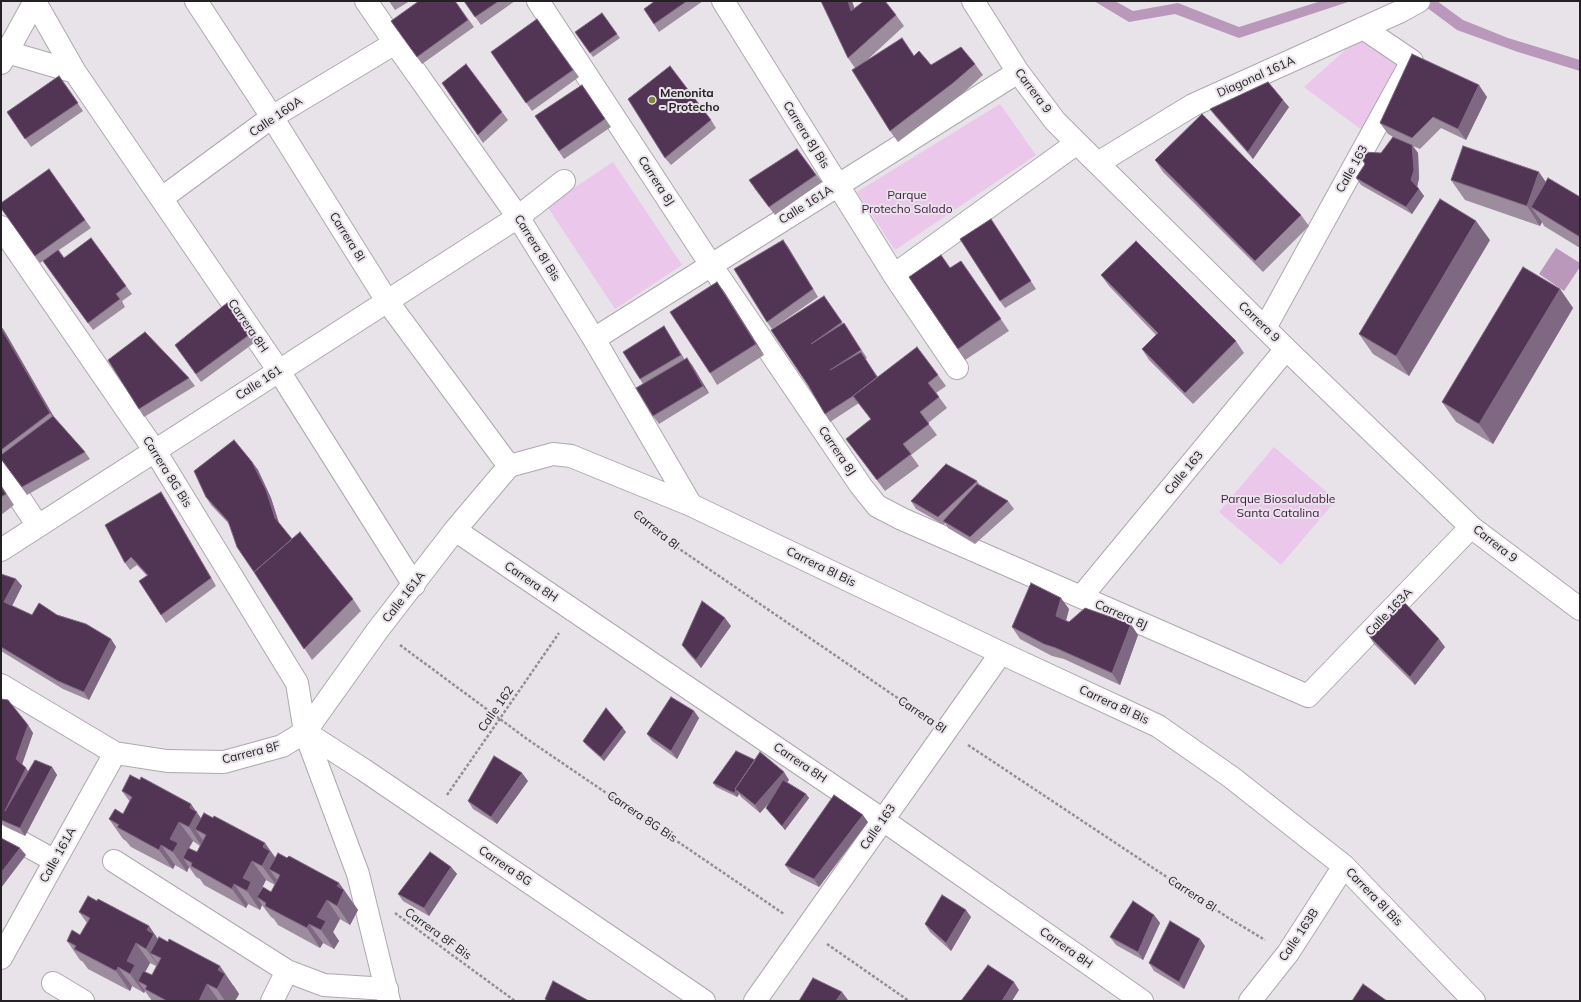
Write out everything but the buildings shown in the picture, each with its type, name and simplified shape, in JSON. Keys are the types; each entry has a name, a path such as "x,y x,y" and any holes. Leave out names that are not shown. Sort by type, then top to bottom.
{"street":[{"name":"Carrera 8I","path":"196,1 272,117 387,301 509,466"},
{"name":"Carrera 8I Bis","path":"366,1 394,43 518,217 594,339 691,505"},
{"name":"Carrera 8J","path":"538,1 711,265 856,480 877,506 902,519 1308,696"},
{"name":"Carrera 8J Bis","path":"723,1 894,275 957,368"},
{"name":"Carrera 9","path":"973,1 1018,72 1055,121 1286,349 1471,527 1580,609"},
{"name":"Diagonal 161A","path":"1098,163 1193,105 1399,12 1419,1"},
{"path":"35,2 3,54 75,72"},
{"name":"Carrera 8H","path":"35,2 75,72 279,371 414,585"},
{"name":"Calle 163","path":"1265,328 1412,62 1363,28"},
{"name":"Calle 160A","path":"162,198 272,117 394,43"},
{"name":"Calle 161A","path":"594,339 1018,72"},
{"path":"894,275 1077,143"},
{"name":"Calle 161","path":"1,550 518,217 564,181"},
{"name":"Carrera 8G Bis","path":"1,227 155,451 297,684 305,732"},
{"name":"Calle 163","path":"1081,597 1286,349"},
{"name":"Carrera 8I Bis","path":"509,466 553,454 571,456 691,505 1158,726 1231,777 1344,866 1474,1001"},
{"name":"Calle 161A","path":"305,732 377,631 455,530 509,466"},
{"path":"1,470 38,526"},
{"name":"Calle 163A","path":"1308,696 1471,527"},
{"name":"Carrera 8H","path":"455,530 883,820 1142,1001"},
{"name":"Calle 163","path":"755,1001 1001,653"},
{"name":"Carrera 8F","path":"1,685 115,753 167,761 224,762 282,746 305,732"},
{"path":"114,861 287,971 324,985 388,995 358,874 305,732"},
{"name":"Carrera 8G","path":"305,732 432,816 704,1001"},
{"name":"Calle 161A","path":"1,958 115,753"},
{"path":"1,831 55,861"},
{"name":"Calle 163B","path":"1250,1001 1288,953 1344,866"},
{"path":"272,1001 287,971"},
{"path":"53,983 83,1001"}],"path":[{"name":"Carrera 8I","path":"630,508 659,535 946,731 1228,917 1288,953"},
{"name":"Calle 162","path":"432,816 574,611"},
{"name":"Carrera 8G Bis","path":"377,631 390,638 534,743 909,1001"},
{"name":"Carrera 8F Bis","path":"392,911 515,1001"}],"green space":[{"path":"1363,34 1405,64 1366,133 1304,87"},
{"name":"Parque Protecho Salado","path":"1000,104 1036,155 895,250 857,192"},
{"path":"613,162 682,265 615,309 547,206"},
{"name":"Parque Biosaludable Santa Catalina","path":"1274,447 1336,500 1281,565 1219,512"}],"shaded area":[{"path":"1094,1 1115,1 1133,11 1178,3 1239,27 1321,1 1351,1 1239,38 1175,14 1129,22"},
{"path":"1418,1 1437,1 1463,20 1508,38 1580,60 1580,71 1518,52 1457,30"},
{"path":"1556,248 1580,263 1580,267 1564,291 1539,274"}],"place":[{"name":"Menonita - Protecho","path":"652,100"}]}
